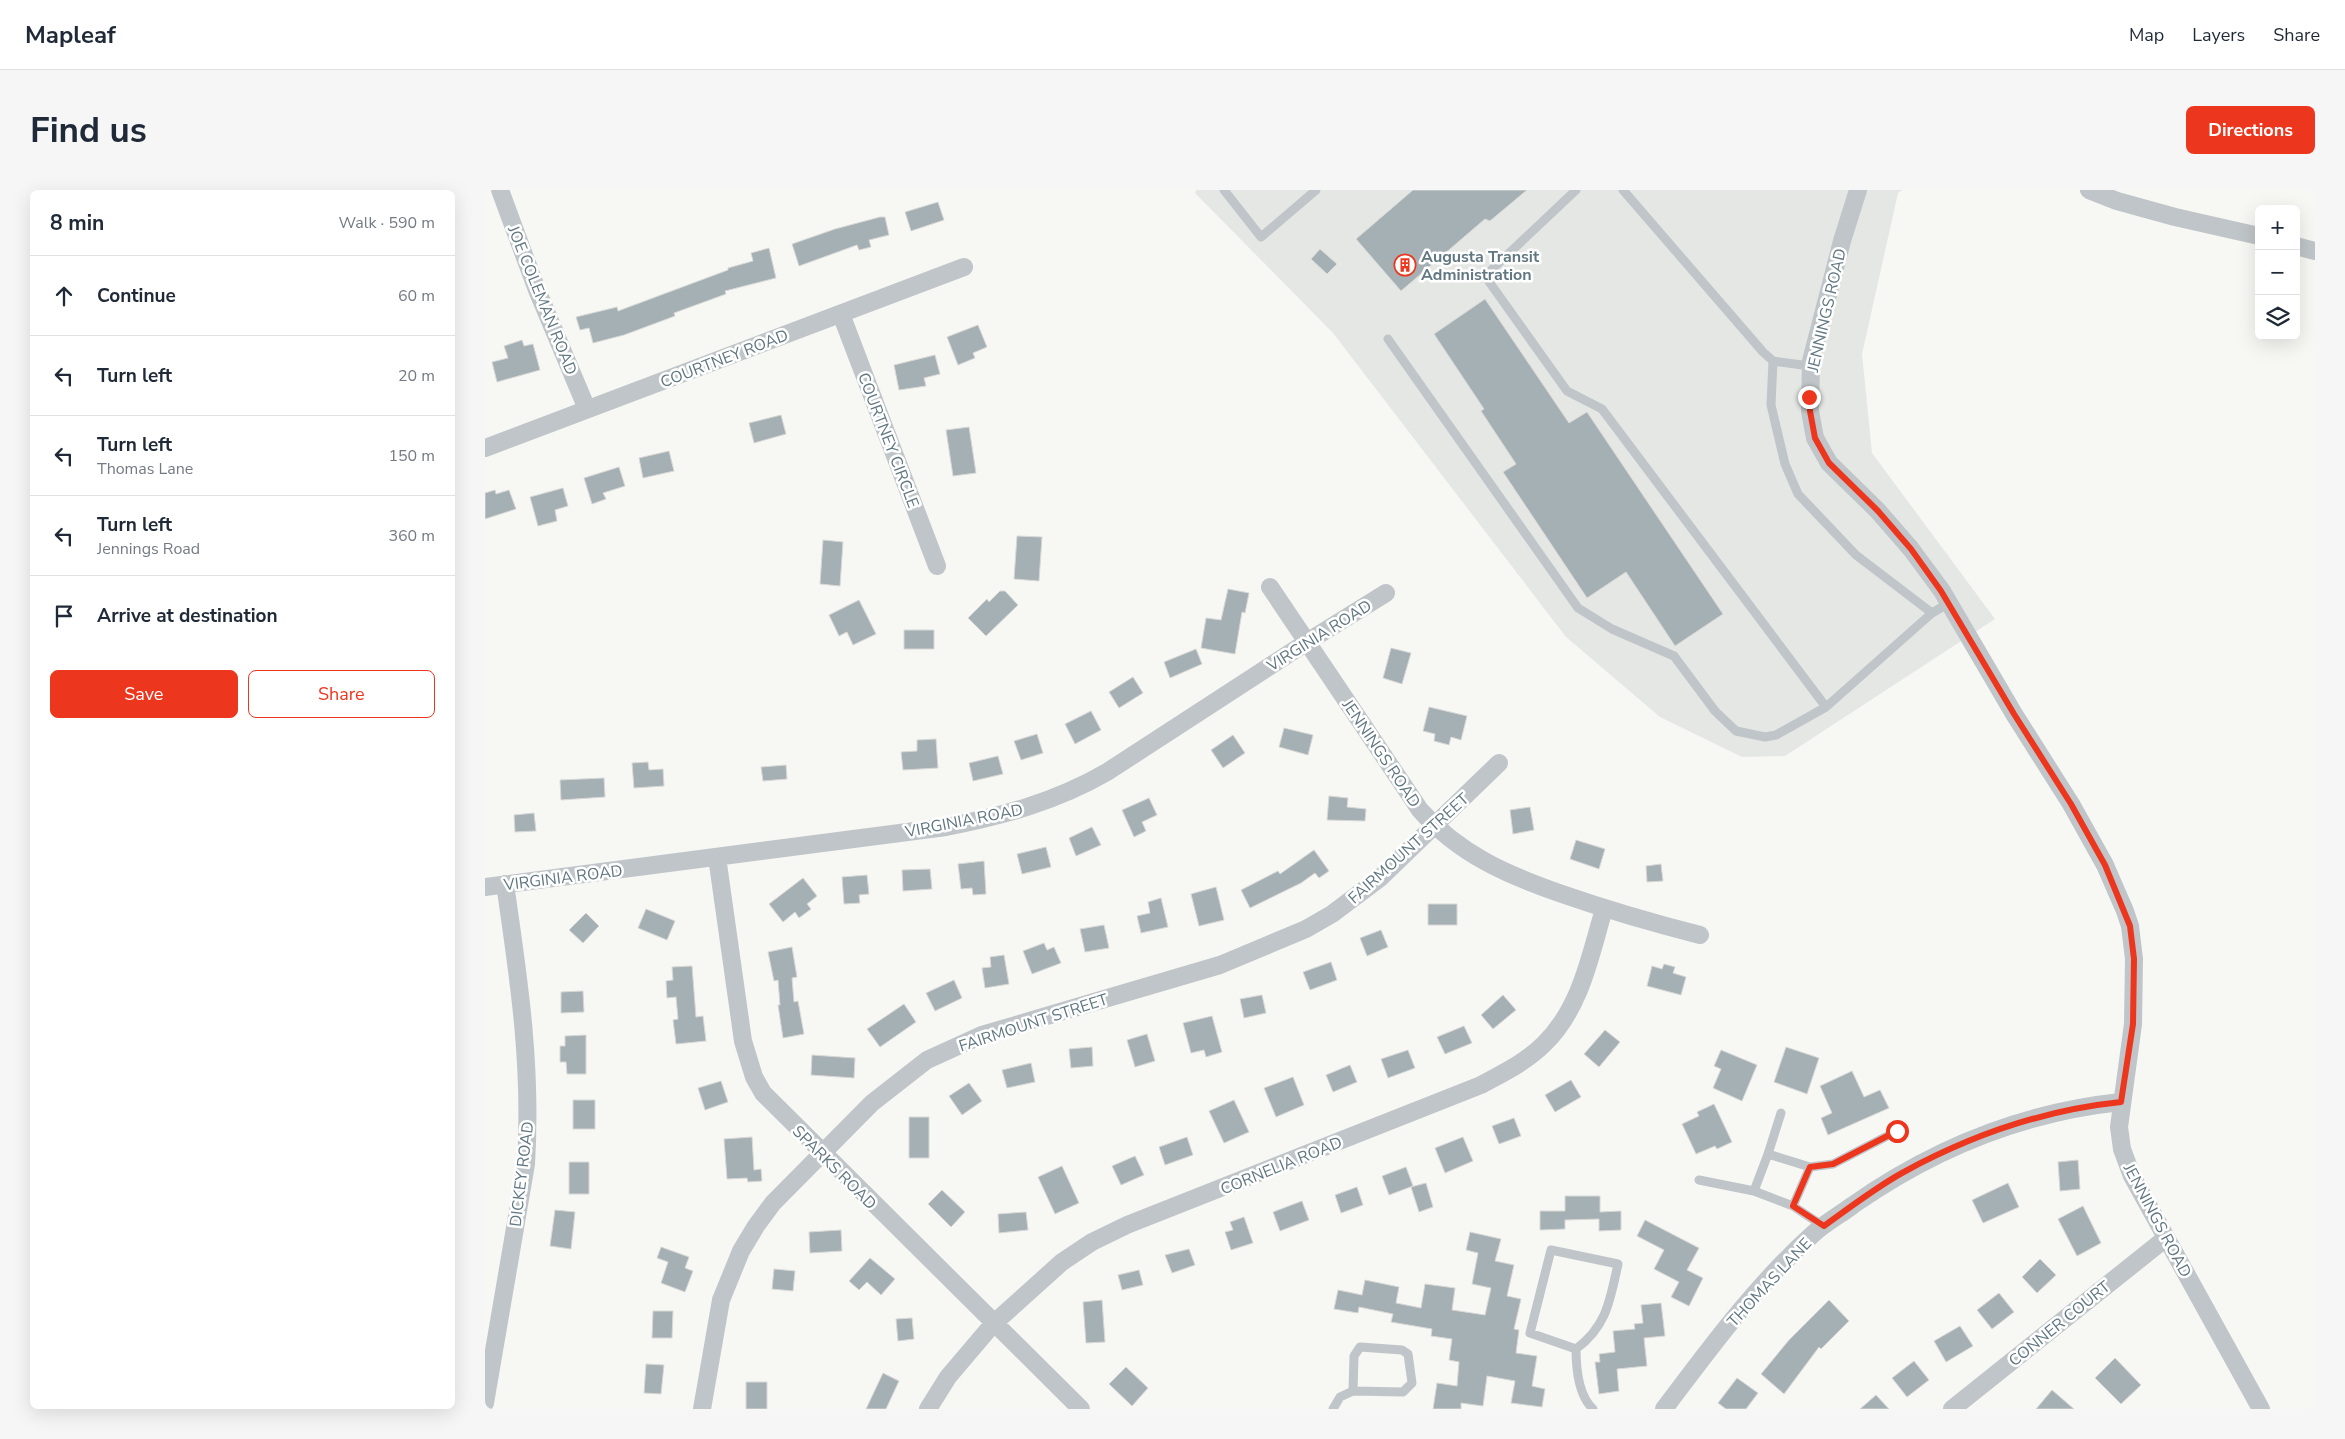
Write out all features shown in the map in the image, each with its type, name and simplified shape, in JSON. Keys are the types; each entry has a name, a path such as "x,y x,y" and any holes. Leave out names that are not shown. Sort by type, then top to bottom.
{"street":[{"name":"JOE COLEMAN ROAD","path":"500,190 537,290 587,410"},
{"name":"JENNINGS ROAD","path":"1858,190 1842,241 1810,366 1810,411 1815,438 1829,463 1878,511 1911,549 1949,603 2105,865 2130,926 2134,959 2133,1024 2119,1127 2121,1149 2132,1176 2261,1409"},
{"path":"2089,190 2117,201 2167,215 2255,235"},
{"path":"2300,247 2315,251"},
{"name":"COURTNEY ROAD","path":"485,448 964,267"},
{"name":"COURTNEY CIRCLE","path":"841,314 937,566"},
{"name":"JENNINGS ROAD","path":"1270,587 1420,810 1434,826 1458,846 1481,861 1513,877 1604,909 1700,934"},
{"name":"VIRGINIA ROAD","path":"485,887 946,827 1035,806 1085,785 1107,772 1307,642 1386,594"},
{"name":"FAIRMOUNT STREET","path":"702,1409 721,1300 741,1251 756,1226 773,1204 872,1103 927,1060 982,1035 1220,965 1306,929 1332,914 1380,878 1499,763"},
{"name":"SPARKS ROAD","path":"717,857 743,1041 753,1077 763,1093 775,1108 1081,1409"},
{"name":"DICKEY ROAD","path":"485,1403 526,1164 528,1127 528,1082 523,1001 505,884"},
{"name":"CORNELIA ROAD","path":"928,1409 948,1377 993,1324 1062,1262 1092,1242 1127,1225 1481,1085 1511,1069 1544,1044 1566,1015 1579,990 1604,909"},
{"name":"THOMAS LANE","path":"1664,1409 1730,1323 1767,1280 1824,1226 1901,1173 1970,1140 2033,1117 2083,1106 2121,1102"},
{"name":"CONNER COURT","path":"1952,1409 2166,1238"}],"lane":[{"path":"1224,190 1261,237 1316,190"},
{"path":"1576,190 1485,276 1567,391 1602,409 1826,707"},
{"path":"1623,190 1763,352 1773,360 1810,366"},
{"path":"1388,339 1578,608 1612,629 1674,656 1715,711 1736,731 1765,737 1776,735 1826,707 1932,614 1949,603"},
{"path":"1773,360 1771,405 1785,464 1798,494 1856,555 1932,614"},
{"path":"1754,1191 1769,1154 1781,1113"},
{"path":"1769,1154 1810,1167 1833,1164 1897,1131"},
{"path":"1793,1206 1810,1167"},
{"path":"1699,1180 1754,1191 1793,1206 1824,1226"},
{"path":"1551,1250 1618,1264 1610,1303 1598,1330 1575,1349 1531,1333 1551,1250"},
{"path":"1333,1409 1340,1397 1353,1391 1403,1392 1412,1383 1409,1354 1402,1350 1360,1347 1355,1356 1353,1391"},
{"path":"1575,1349 1576,1370 1587,1403 1593,1409"}],"shaded area":[{"path":"1196,190 1902,190 1898,193 1862,354 1872,453 1995,619 1785,756 1742,757 1660,717 1566,637 1333,333 1195,193"}],"building":[{"name":"Augusta Transit Administration","path":"1413,190 1527,190 1490,221 1485,219 1401,291 1356,239"},
{"path":"938,202 944,220 911,231 905,212"},
{"path":"885,217 889,235 869,240 871,247 859,250 857,245 799,266 792,244 835,229"},
{"path":"769,248 776,278 725,291 726,294 674,313 675,316 624,335 593,343 589,328 580,330 576,317 617,307 618,311 728,270 728,268 753,261 751,253"},
{"path":"1320,249 1337,264 1327,274 1311,259"},
{"path":"1485,299 1569,423 1587,412 1723,614 1675,646 1626,572 1587,598 1503,472 1516,464 1481,411 1484,409 1434,334"},
{"path":"978,325 987,347 973,353 975,358 958,365 947,337"},
{"path":"522,340 524,346 533,344 540,370 497,382 492,362 508,358 504,346"},
{"path":"935,355 940,374 924,378 926,386 899,390 894,365"},
{"path":"781,415 786,434 754,443 749,423"},
{"path":"969,427 976,473 953,476 946,430"},
{"path":"669,451 674,471 643,478 639,458"},
{"path":"619,467 625,486 603,493 606,499 592,504 584,478"},
{"path":"563,488 568,506 555,510 557,521 538,526 530,497"},
{"path":"495,490 496,494 509,490 516,509 485,519 485,493"},
{"path":"1017,536 1042,537 1039,581 1014,579"},
{"path":"823,540 843,542 840,586 820,584"},
{"path":"1228,589 1249,593 1245,613 1242,612 1235,654 1201,648 1206,618 1221,620"},
{"path":"1000,591 1005,591 1018,605 986,636 968,618 987,599 989,602"},
{"path":"859,600 876,634 853,645 847,632 839,636 829,615"},
{"path":"904,630 934,630 934,649 904,649"},
{"path":"1391,648 1411,653 1402,684 1383,678"},
{"path":"1196,649 1202,664 1170,678 1164,662"},
{"path":"1133,677 1143,693 1119,708 1109,692"},
{"path":"1429,707 1467,716 1461,740 1451,737 1449,745 1434,741 1435,734 1423,731"},
{"path":"1091,711 1101,730 1075,744 1065,724"},
{"path":"1284,728 1313,735 1308,755 1279,747"},
{"path":"1037,734 1043,753 1021,760 1014,741"},
{"path":"1233,735 1245,753 1223,768 1211,750"},
{"path":"936,739 938,768 903,770 901,752 917,751 917,740"},
{"path":"998,756 1003,774 973,781 969,763"},
{"path":"648,762 649,770 663,769 664,786 634,788 632,763"},
{"path":"786,765 787,779 763,781 761,767"},
{"path":"604,778 605,797 561,800 560,780"},
{"path":"1329,796 1348,798 1347,807 1366,809 1365,821 1327,820"},
{"path":"1149,798 1157,815 1142,822 1146,831 1134,837 1122,810"},
{"path":"1530,807 1534,830 1513,834 1510,810"},
{"path":"534,813 536,831 515,832 514,815"},
{"path":"1092,827 1101,845 1076,856 1069,838"},
{"path":"1576,840 1605,849 1599,869 1570,859"},
{"path":"1046,847 1051,867 1022,874 1017,854"},
{"path":"1314,850 1329,871 1319,878 1315,873 1301,883 1250,908 1241,890 1278,871 1280,874"},
{"path":"984,861 986,894 973,895 972,888 961,889 958,864"},
{"path":"1661,864 1663,881 1647,882 1646,866"},
{"path":"930,869 932,889 903,891 902,870"},
{"path":"867,875 869,894 859,895 860,903 844,904 842,877"},
{"path":"803,878 817,896 807,904 811,909 799,918 795,912 783,922 769,904"},
{"path":"1216,887 1224,920 1199,926 1191,894"},
{"path":"1161,898 1168,927 1141,933 1137,916 1150,913 1148,902"},
{"path":"1428,904 1457,904 1457,925 1428,925"},
{"path":"646,909 675,921 667,940 638,928"},
{"path":"586,913 599,926 583,943 569,930"},
{"path":"1104,925 1109,948 1085,952 1080,929"},
{"path":"1381,930 1388,947 1367,956 1360,938"},
{"path":"1044,943 1047,950 1054,947 1061,963 1032,974 1023,951"},
{"path":"792,947 797,977 792,978 794,1002 798,1001 804,1034 783,1038 778,1005 780,1005 778,980 774,981 768,952"},
{"path":"1004,955 1009,984 985,988 982,968 991,967 990,957"},
{"path":"1331,962 1337,980 1310,990 1303,972"},
{"path":"1664,964 1675,967 1673,973 1686,977 1681,995 1647,986 1652,966 1662,969"},
{"path":"692,966 696,1017 703,1016 706,1041 676,1044 673,1020 678,1019 676,997 667,998 666,981 673,980 672,967"},
{"path":"954,980 962,998 935,1011 926,993"},
{"path":"583,991 584,1012 561,1013 561,992"},
{"path":"1262,995 1266,1013 1244,1018 1240,999"},
{"path":"1503,995 1516,1010 1493,1029 1481,1015"},
{"path":"904,1004 916,1022 880,1047 867,1029"},
{"path":"1212,1016 1222,1052 1206,1057 1204,1050 1191,1053 1183,1023"},
{"path":"1464,1026 1472,1043 1445,1054 1437,1037"},
{"path":"1605,1030 1620,1042 1599,1067 1584,1054"},
{"path":"1147,1034 1155,1061 1135,1067 1127,1040"},
{"path":"586,1035 586,1074 567,1074 566,1062 560,1062 560,1046 565,1046 565,1036"},
{"path":"1092,1047 1093,1066 1071,1068 1069,1049"},
{"path":"1786,1047 1819,1058 1807,1094 1774,1082"},
{"path":"1408,1050 1415,1068 1388,1078 1381,1059"},
{"path":"1721,1050 1757,1065 1742,1101 1713,1088 1721,1069 1714,1066"},
{"path":"812,1055 855,1058 854,1078 811,1075"},
{"path":"1031,1063 1035,1082 1007,1088 1002,1070"},
{"path":"1350,1065 1357,1082 1333,1092 1326,1075"},
{"path":"1852,1071 1864,1097 1880,1090 1889,1108 1828,1135 1821,1118 1832,1113 1820,1086"},
{"path":"1293,1077 1304,1105 1276,1117 1264,1088"},
{"path":"1571,1080 1581,1097 1555,1112 1545,1095"},
{"path":"721,1081 728,1102 705,1110 698,1088"},
{"path":"969,1083 982,1101 962,1115 949,1096"},
{"path":"573,1100 595,1100 595,1129 573,1129"},
{"path":"1234,1100 1249,1132 1224,1143 1209,1111"},
{"path":"1714,1104 1732,1142 1717,1149 1715,1146 1696,1154 1682,1124 1699,1116 1697,1112"},
{"path":"909,1117 929,1117 929,1158 909,1158"},
{"path":"1514,1118 1521,1136 1499,1144 1492,1126"},
{"path":"752,1137 754,1170 761,1169 762,1181 748,1182 747,1178 727,1179 724,1139"},
{"path":"1187,1137 1193,1155 1165,1165 1159,1147"},
{"path":"1463,1137 1473,1161 1445,1173 1435,1148"},
{"path":"1135,1156 1144,1175 1121,1185 1112,1166"},
{"path":"2078,1160 2080,1189 2060,1191 2058,1162"},
{"path":"569,1162 589,1162 589,1194 569,1194"},
{"path":"1062,1166 1079,1203 1055,1214 1038,1177"},
{"path":"1406,1167 1413,1186 1389,1195 1382,1176"},
{"path":"1426,1183 1433,1207 1419,1212 1411,1187"},
{"path":"2008,1183 2019,1207 1983,1223 1972,1200"},
{"path":"1357,1187 1363,1205 1341,1213 1335,1195"},
{"path":"942,1190 965,1212 951,1227 928,1204"},
{"path":"1565,1196 1600,1196 1600,1212 1621,1211 1621,1230 1599,1231 1599,1219 1565,1220 1565,1229 1540,1230 1540,1211 1565,1211"},
{"path":"1302,1201 1309,1220 1280,1231 1273,1212"},
{"path":"2083,1206 2101,1243 2077,1256 2058,1219"},
{"path":"555,1210 575,1212 571,1249 550,1246"},
{"path":"1026,1212 1028,1230 999,1233 998,1214"},
{"path":"1244,1217 1253,1243 1231,1250 1225,1232 1233,1230 1230,1222"},
{"path":"1645,1220 1699,1248 1687,1270 1703,1278 1689,1306 1671,1297 1679,1282 1654,1269 1664,1250 1637,1236"},
{"path":"841,1230 842,1251 810,1253 809,1232"},
{"path":"1470,1232 1501,1239 1495,1261 1514,1265 1507,1296 1521,1299 1514,1329 1519,1330 1516,1353 1537,1356 1532,1386 1545,1389 1542,1407 1511,1403 1515,1381 1487,1376 1483,1406 1461,1403 1461,1409 1433,1409 1437,1383 1457,1386 1459,1362 1449,1360 1452,1339 1431,1336 1432,1329 1391,1322 1393,1314 1359,1307 1358,1313 1334,1309 1338,1290 1362,1295 1365,1280 1399,1287 1396,1303 1421,1308 1425,1284 1455,1288 1452,1310 1485,1315 1491,1288 1472,1284 1478,1253 1466,1250"},
{"path":"661,1247 689,1257 685,1268 693,1271 685,1292 661,1283 668,1262 657,1258"},
{"path":"1189,1249 1195,1265 1172,1273 1165,1255"},
{"path":"870,1258 895,1279 881,1295 867,1282 859,1290 849,1281"},
{"path":"2040,1259 2056,1275 2037,1293 2022,1277"},
{"path":"774,1269 795,1271 793,1291 772,1289"},
{"path":"1139,1270 1143,1285 1122,1290 1118,1275"},
{"path":"1999,1293 2014,1312 1992,1329 1977,1310"},
{"path":"1102,1300 1105,1342 1086,1343 1083,1302"},
{"path":"1829,1300 1849,1321 1821,1349 1819,1347 1784,1394 1761,1374 1789,1340"},
{"path":"1661,1303 1665,1336 1644,1338 1647,1366 1617,1369 1619,1391 1599,1394 1595,1362 1600,1362 1599,1354 1615,1352 1613,1331 1635,1329 1634,1324 1643,1323 1641,1305"},
{"path":"653,1311 673,1311 672,1338 652,1338"},
{"path":"912,1318 914,1339 898,1341 896,1319"},
{"path":"1960,1326 1973,1346 1946,1362 1934,1341"},
{"path":"2115,1358 2141,1385 2121,1404 2095,1378"},
{"path":"1914,1361 1929,1380 1907,1397 1892,1378"},
{"path":"646,1364 664,1365 661,1394 644,1393"},
{"path":"1126,1367 1148,1388 1132,1406 1109,1384"},
{"path":"883,1373 899,1381 886,1409 866,1409"},
{"path":"1737,1378 1758,1393 1746,1409 1726,1409 1718,1403"},
{"path":"746,1382 767,1382 767,1409 746,1409"},
{"path":"2052,1390 2074,1409 2036,1409"},
{"path":"1876,1395 1889,1409 1860,1409"}],"place":[{"name":"Augusta Transit Administration","path":"1405,265"}],"route":[{"path":"1809,397 1815,438 1829,463 1878,511 1911,549 1941,591 2014,714 2071,804 2105,865 2125,911 2130,926 2134,959 2133,1024 2121,1102 2083,1106 2033,1117 1970,1140 1901,1173 1824,1226 1793,1206 1810,1167 1833,1164 1897,1131"}]}
